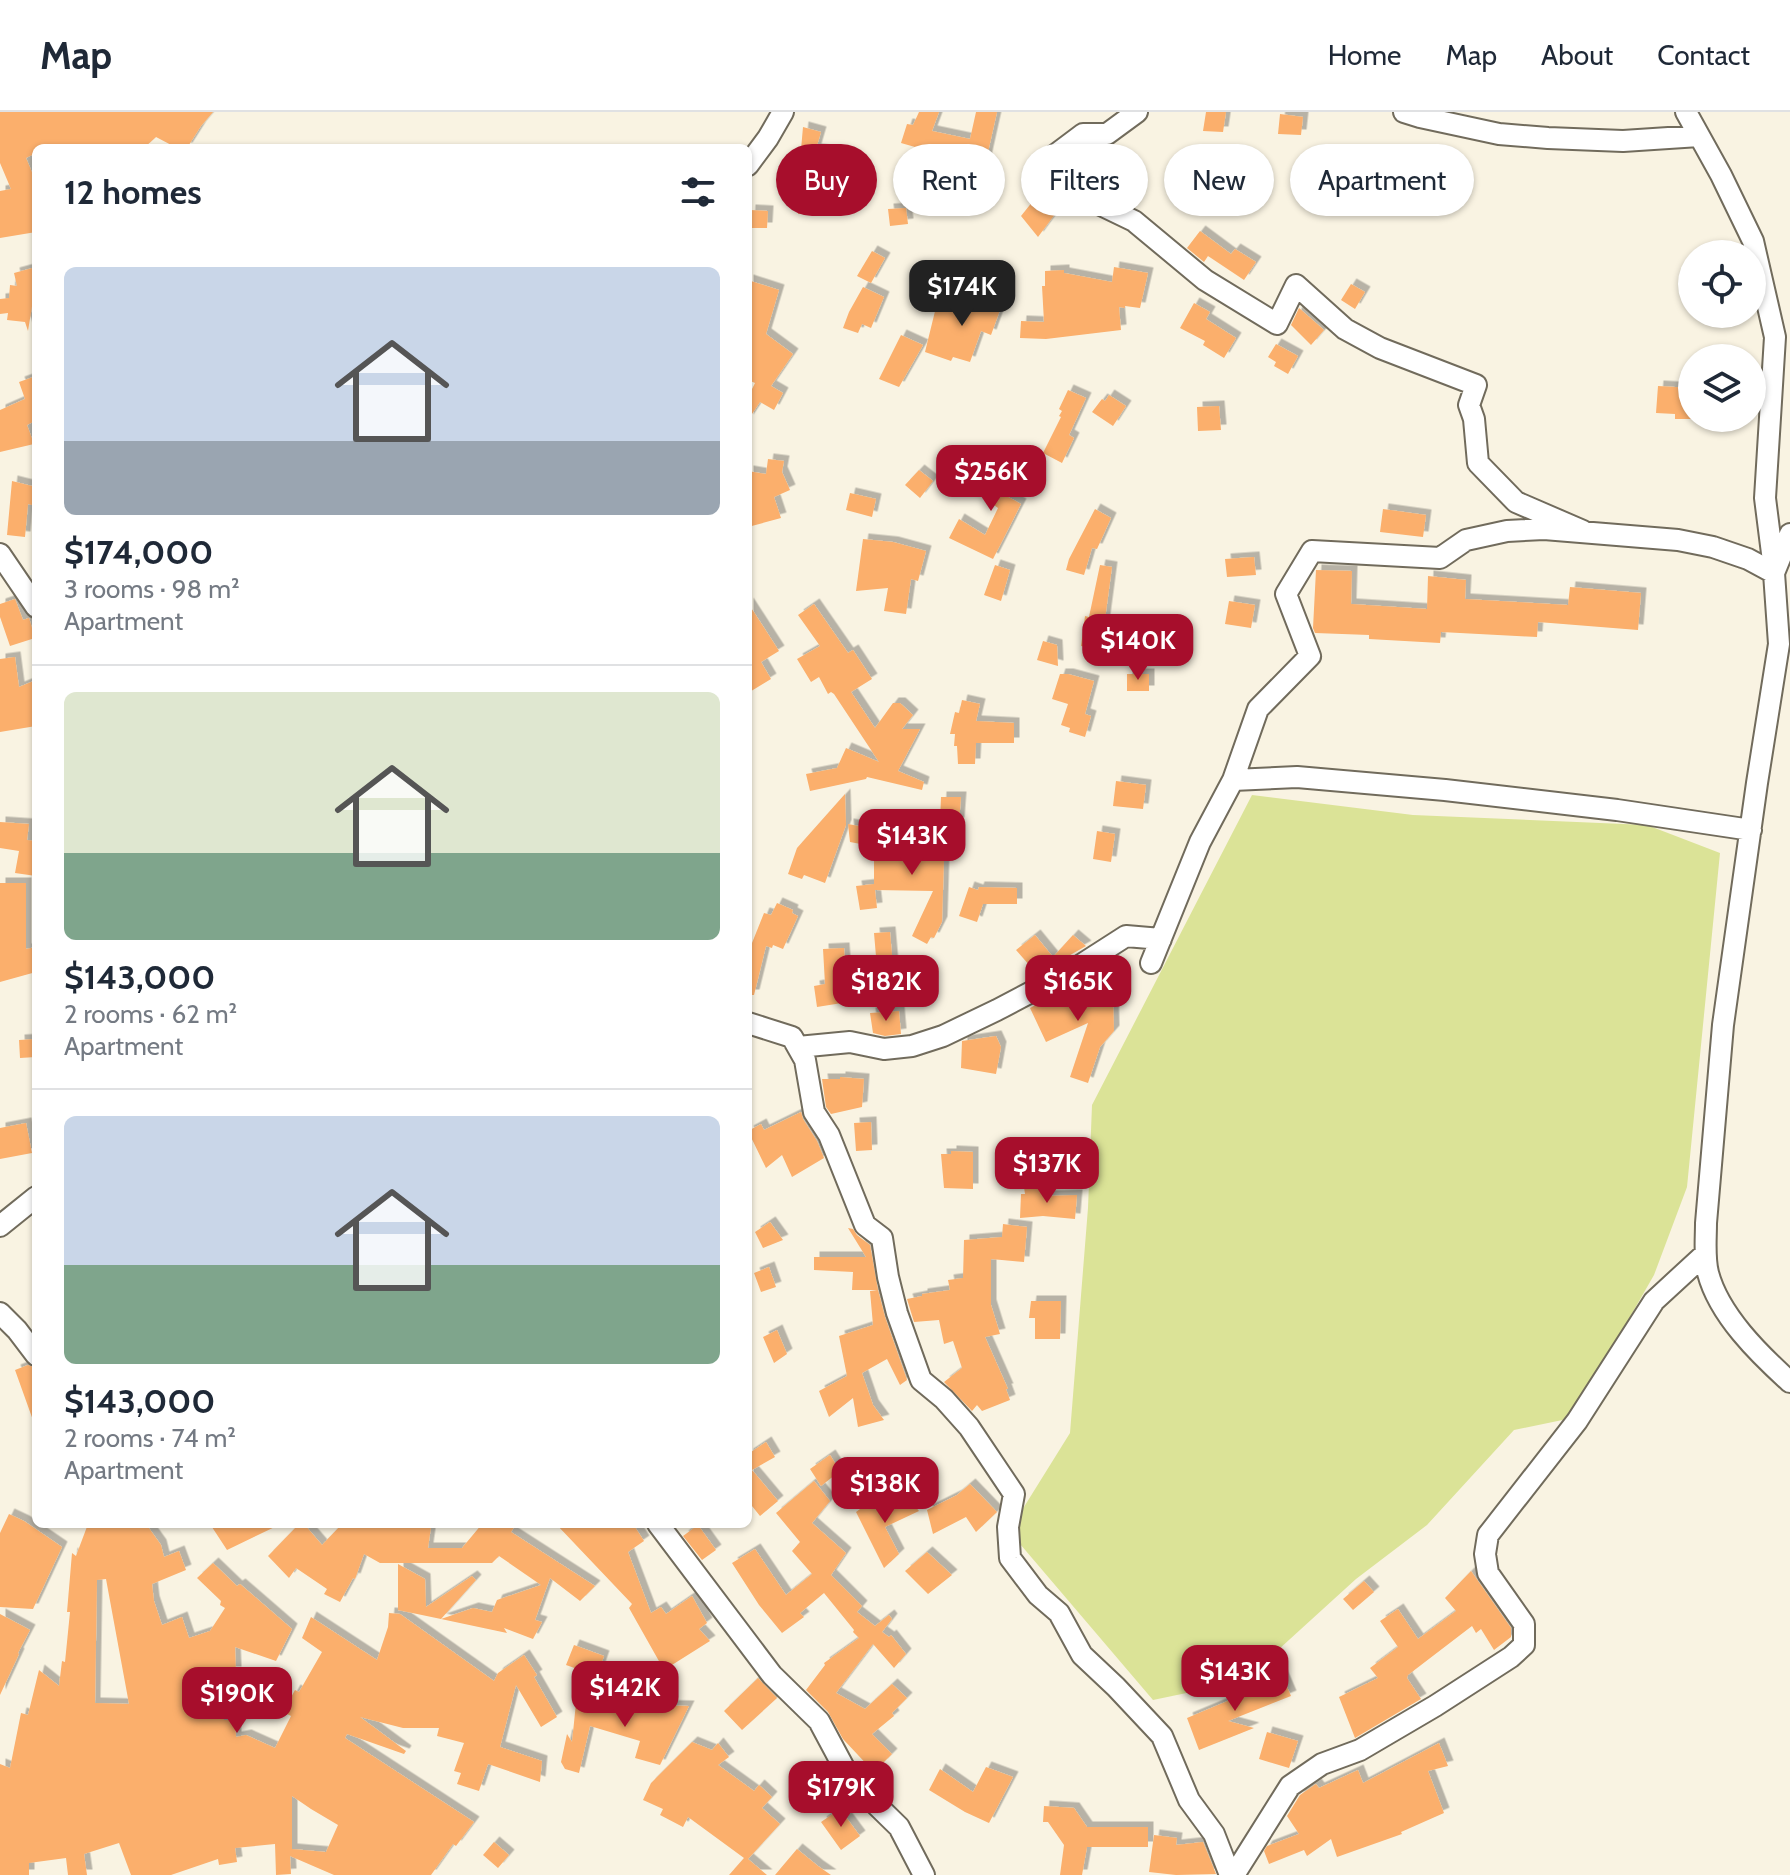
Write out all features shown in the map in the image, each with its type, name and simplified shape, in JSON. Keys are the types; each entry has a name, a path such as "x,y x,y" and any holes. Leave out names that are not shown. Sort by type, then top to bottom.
{"street":[{"path":"752,160 783,112"},
{"path":"1137,112 1107,134 1083,134 1047,161 1076,193 1134,221 1205,280 1277,324 1296,285 1345,329 1380,348 1476,385 1469,405 1474,419 1478,463 1516,502 1583,531"},
{"path":"1404,112 1499,134 1623,141 1699,136"},
{"path":"1686,112 1753,241 1775,337 1765,498 1779,644 1723,1025 1705,1254 1714,1292 1760,1355 1790,1382"},
{"path":"1151,963 1200,842 1233,780 1258,709 1310,656 1286,594 1312,551 1440,558 1466,540 1507,531 1544,529 1678,540 1713,547 1748,559 1774,573"},
{"path":"1774,573 1790,534"},
{"path":"0,554 32,601"},
{"path":"1233,780 1297,777 1445,790 1617,810 1751,830"},
{"path":"798,1047 850,1042 884,1049 912,1046 943,1036 997,1010 1073,970 1126,936 1161,939"},
{"path":"752,1024 792,1037 805,1060 814,1112 829,1135 865,1225 882,1238 897,1313 921,1380 944,1399 969,1427 1014,1494 1008,1527 1010,1558 1038,1595 1059,1613 1082,1655 1162,1736 1189,1800 1214,1834 1232,1875"},
{"path":"0,1226 32,1200"},
{"path":"1232,1875 1290,1786 1322,1764 1360,1750 1435,1706 1511,1657 1524,1645 1524,1624 1488,1573 1485,1554 1488,1535 1577,1421 1654,1301 1705,1254"},
{"path":"0,1313 32,1350"},
{"path":"661,1528 772,1675 819,1721 850,1779 899,1827 924,1875"}],"green space":[{"path":"1252,795 1413,815 1647,825 1720,853 1687,1187 1654,1275 1572,1418 1514,1430 1427,1525 1356,1579 1244,1681 1153,1700 1009,1531 1070,1433 1088,1208 1092,1105"}],"building":[{"path":"0,112 213,112 190,144 169,144 156,137 148,144 32,144 32,155 26,158 32,172 32,233 0,238 0,191 11,189 0,163"},
{"path":"919,112 939,112 932,131 970,139 976,112 997,112 990,144 901,143 907,124 913,125"},
{"path":"1206,112 1226,112 1223,132 1203,131"},
{"path":"1280,114 1303,117 1301,135 1278,134"},
{"path":"803,127 821,132 817,144 801,144"},
{"path":"888,209 893,209 893,216 907,216 908,224 890,226"},
{"path":"752,210 768,211 767,228 752,228"},
{"path":"1021,216 1054,216 1038,237"},
{"path":"1200,231 1231,254 1235,249 1256,262 1244,280 1208,256 1204,262 1187,248"},
{"path":"872,251 885,258 871,283 857,276"},
{"path":"1114,267 1148,273 1140,308 1119,307 1121,330 1046,339 1020,338 1021,321 1044,322 1042,286 1045,286 1045,271 1064,270 1064,273 1112,282"},
{"path":"32,268 32,306 28,331 25,322 7,320 8,313 0,314 0,299 9,298 10,285 17,286 14,273"},
{"path":"752,281 779,290 766,334 793,354 771,386 783,393 774,410 760,402 752,414 752,389 755,383 752,382"},
{"path":"1351,284 1365,292 1355,309 1341,300"},
{"path":"863,287 884,297 871,328 862,324 858,333 843,328"},
{"path":"928,287 940,294 931,310 917,302"},
{"path":"984,292 1004,299 991,335 981,331 970,362 953,357 951,361 925,352 938,299 975,312"},
{"path":"1194,303 1210,312 1206,319 1236,338 1224,358 1203,345 1205,341 1180,328"},
{"path":"1299,308 1324,330 1311,345 1291,325"},
{"path":"901,335 923,345 899,387 879,379"},
{"path":"1276,344 1298,356 1288,374 1274,366 1276,362 1268,357"},
{"path":"32,377 32,422 27,425 32,444 0,452 0,410 25,399 19,382"},
{"path":"1658,386 1678,387 1678,419 1675,419 1675,414 1656,413"},
{"path":"1068,390 1086,398 1069,435 1074,438 1062,463 1043,453 1061,417 1062,411 1059,409"},
{"path":"1109,395 1126,406 1113,426 1092,412"},
{"path":"1219,406 1221,430 1198,431 1197,407"},
{"path":"1001,456 1017,465 999,492 1021,504 993,559 949,538 959,519 985,535 998,508 971,488 976,480 984,484"},
{"path":"768,459 784,461 782,472 790,490 774,497 781,518 752,526 752,472 766,474"},
{"path":"919,470 933,481 920,498 905,485"},
{"path":"12,481 32,486 32,505 28,504 25,537 7,535"},
{"path":"850,493 876,499 872,517 846,510"},
{"path":"1095,509 1111,518 1097,549 1092,548 1084,575 1066,570 1069,559"},
{"path":"1383,509 1426,515 1423,537 1380,532"},
{"path":"863,539 893,542 926,551 918,581 911,579 906,614 884,611 888,588 856,591"},
{"path":"1254,557 1256,575 1227,577 1225,559"},
{"path":"995,565 1010,570 1001,601 984,595"},
{"path":"1100,565 1112,567 1101,649 1081,646 1085,616 1089,617"},
{"path":"1316,570 1352,571 1351,604 1427,609 1428,576 1466,580 1465,599 1568,605 1570,587 1641,593 1638,630 1538,622 1537,637 1441,632 1440,643 1315,633"},
{"path":"15,599 23,620 29,618 32,639 10,646 0,617 0,604"},
{"path":"1229,601 1255,605 1251,628 1225,624"},
{"path":"814,604 848,653 853,650 872,679 851,692 875,728 893,703 900,703 913,715 902,729 920,729 898,771 924,782 922,790 867,777 810,791 806,774 837,768 846,748 879,762 834,694 828,694 819,677 811,682 797,659 820,646 798,615"},
{"path":"752,609 779,651 761,662 771,679 752,691"},
{"path":"1149,621 1151,645 1133,646 1131,622"},
{"path":"1043,641 1057,645 1058,666 1037,660"},
{"path":"15,657 19,687 32,682 32,727 0,732 0,659"},
{"path":"1060,674 1094,681 1085,714 1091,716 1085,737 1069,732 1070,728 1061,725 1068,704 1052,699"},
{"path":"1127,674 1149,674 1149,691 1127,691"},
{"path":"962,700 980,704 976,721 1014,723 1014,743 976,743 975,764 958,764 955,734 950,734 955,712 959,713"},
{"path":"1116,781 1146,785 1143,809 1113,806"},
{"path":"845,794 846,825 825,883 804,875 802,879 788,874 797,848"},
{"path":"941,797 961,797 959,823 940,822"},
{"path":"0,822 29,824 27,840 32,841 32,875 15,873 19,851 0,848"},
{"path":"848,824 869,828 866,845 850,842"},
{"path":"1097,831 1115,834 1111,862 1093,859"},
{"path":"904,832 950,833 944,860 942,922 934,938 931,937 927,944 912,936 933,891 875,890 877,908 860,910 856,886 874,884 874,850 904,850"},
{"path":"0,883 26,883 26,949 32,948 32,973 0,982"},
{"path":"969,887 978,890 979,887 1017,888 1017,904 983,904 977,922 959,916"},
{"path":"777,903 793,910 792,913 798,916 783,949 766,946 752,995 752,943 764,913 771,915"},
{"path":"890,932 893,966 877,968 874,933"},
{"path":"1035,935 1053,957 1073,935 1086,946 1037,974 1016,950"},
{"path":"844,948 846,977 866,976 867,999 817,1007 814,986 825,984 823,949"},
{"path":"1080,981 1087,994 1113,993 1114,1031 1100,1047 1088,1083 1070,1077 1088,1023 1046,1042 1030,1008"},
{"path":"899,1011 901,1034 885,1036 873,1033 870,1013"},
{"path":"996,1036 1001,1047 996,1074 961,1068 962,1041"},
{"path":"32,1039 32,1057 20,1058 19,1040"},
{"path":"822,1079 864,1079 862,1107 831,1114 826,1107"},
{"path":"801,1112 824,1158 792,1177 782,1155 766,1168 752,1139 752,1129 761,1124 764,1130"},
{"path":"871,1122 872,1150 856,1151 854,1123"},
{"path":"26,1123 32,1153 0,1159 0,1128"},
{"path":"951,1151 973,1152 973,1189 944,1188 941,1154 951,1154"},
{"path":"1024,1187 1044,1187 1044,1196 1077,1195 1075,1219 1043,1216 1020,1218"},
{"path":"770,1222 783,1240 763,1248 755,1232"},
{"path":"1003,1224 1027,1227 1024,1262 991,1259 991,1305 1000,1334 985,1337 1010,1400 982,1411 977,1405 972,1411 944,1382 962,1368 953,1341 944,1344 939,1320 914,1322 907,1299 950,1290 948,1280 963,1278 964,1240 1002,1237"},
{"path":"848,1228 870,1245 878,1290 852,1290 853,1272 814,1270 814,1257 866,1257"},
{"path":"769,1267 776,1287 761,1292 754,1273"},
{"path":"878,1290 907,1380 900,1385 887,1359 862,1373 873,1405 884,1420 858,1427 853,1398 829,1417 819,1391 847,1376 839,1336 873,1325 870,1291"},
{"path":"1031,1301 1061,1301 1060,1339 1035,1339 1035,1318 1029,1318"},
{"path":"777,1330 787,1354 774,1363 763,1337"},
{"path":"32,1366 32,1417 15,1370"},
{"path":"766,1442 775,1457 752,1470 752,1451"},
{"path":"830,1455 840,1471 821,1486 810,1469"},
{"path":"752,1470 778,1501 760,1516 752,1506"},
{"path":"814,1481 830,1501 812,1523 846,1553 831,1575 862,1606 857,1612 875,1626 889,1615 892,1619 882,1632 889,1637 891,1635 906,1654 894,1668 873,1644 836,1693 865,1709 892,1684 907,1698 892,1713 894,1716 872,1734 892,1754 872,1770 843,1739 828,1712 806,1690 824,1663 859,1638 854,1630 824,1593 800,1613 804,1617 782,1633 759,1605 732,1563 755,1549 786,1595 812,1574 792,1551 800,1542 776,1513"},
{"path":"970,1484 997,1512 976,1532 966,1517 933,1534 927,1510 957,1495"},
{"path":"903,1492 919,1511 885,1527 899,1554 884,1568 856,1512 871,1501 876,1510"},
{"path":"9,1514 62,1547 33,1609 0,1607 0,1533"},
{"path":"86,1528 149,1528 161,1545 164,1557 179,1551 186,1570 152,1584 162,1625 182,1617 189,1638 210,1631 225,1608 197,1578 213,1563 292,1629 276,1661 235,1647 236,1672 224,1672 224,1720 235,1720 236,1737 246,1735 275,1748 291,1716 283,1712 295,1690 299,1692 322,1652 302,1638 311,1617 377,1660 388,1627 389,1613 400,1614 494,1681 498,1673 524,1655 557,1717 541,1727 516,1685 500,1747 542,1761 540,1782 488,1764 479,1791 457,1784 461,1773 454,1771 464,1743 437,1736 439,1728 403,1728 360,1717 406,1751 404,1754 347,1734 345,1738 474,1822 456,1846 453,1844 431,1875 334,1875 290,1856 291,1874 276,1875 275,1844 235,1848 237,1862 219,1865 218,1859 171,1875 131,1875 119,1843 84,1854 87,1875 68,1875 66,1858 29,1863 29,1875 0,1875 0,1764 10,1768 21,1713 28,1715 39,1670 59,1686 62,1661 65,1662 70,1612 67,1612 72,1553 76,1556","holes":["106,1579 129,1704 95,1703 97,1580","292,1796 338,1825 326,1852 292,1849"]},
{"path":"213,1528 273,1528 227,1550"},
{"path":"295,1528 307,1528 322,1545 338,1528 431,1528 428,1548 462,1548 479,1528 514,1528 511,1532 595,1586 580,1601 550,1578 535,1620 542,1622 533,1639 504,1628 507,1633 441,1619 473,1608 492,1612 497,1600 541,1585 499,1556 492,1563 380,1563 364,1554 355,1579 340,1602 324,1594 327,1589 296,1568 289,1578 268,1556"},
{"path":"560,1528 636,1528 644,1541 628,1552 651,1613 661,1607 666,1614 692,1596 707,1623 699,1629 710,1641 664,1670 629,1608 632,1604"},
{"path":"694,1528 700,1528 716,1550 702,1560 683,1536"},
{"path":"927,1552 952,1575 928,1594 905,1571"},
{"path":"398,1564 425,1579 426,1607 472,1576 476,1580 441,1619 398,1610"},
{"path":"1471,1571 1511,1628 1511,1637 1494,1650 1481,1629 1476,1633 1472,1626 1408,1675 1421,1699 1355,1738 1339,1697 1378,1678 1370,1668 1398,1647 1380,1621 1398,1609 1418,1639 1456,1611 1445,1598"},
{"path":"1364,1581 1374,1592 1353,1610 1343,1599"},
{"path":"0,1614 30,1630 0,1695"},
{"path":"574,1645 604,1656 597,1676 566,1665"},
{"path":"1282,1675 1291,1696 1228,1721 1254,1728 1199,1750 1187,1718"},
{"path":"758,1678 777,1698 742,1730 724,1711"},
{"path":"576,1703 689,1706 660,1765 635,1758 640,1741 590,1726 579,1773 565,1769 561,1762 567,1734 572,1742"},
{"path":"1267,1732 1298,1741 1289,1768 1259,1759"},
{"path":"692,1742 712,1750 718,1743 729,1757 718,1765 754,1791 759,1785 772,1797 762,1808 780,1824 748,1859 767,1875 729,1875 744,1858 688,1817 683,1827 660,1815 663,1809 643,1800 651,1783"},
{"path":"1439,1743 1448,1766 1428,1771 1444,1813 1402,1834 1337,1857 1331,1839 1307,1856 1304,1850 1269,1864 1264,1851 1267,1846 1299,1834 1287,1816 1300,1795 1316,1784 1319,1788 1358,1770 1363,1783"},
{"path":"986,1767 1013,1777 989,1823 929,1790 940,1769 973,1792"},
{"path":"1044,1806 1074,1808 1087,1827 1148,1827 1148,1847 1087,1847 1082,1875 1060,1875 1064,1845 1048,1822 1043,1822"},
{"path":"840,1809 860,1836 841,1850 821,1822"},
{"path":"1154,1835 1177,1838 1176,1845 1203,1842 1216,1874 1149,1872"},
{"path":"494,1842 509,1855 498,1868 483,1855"},
{"path":"797,1849 818,1866 831,1875 775,1875"}]}
